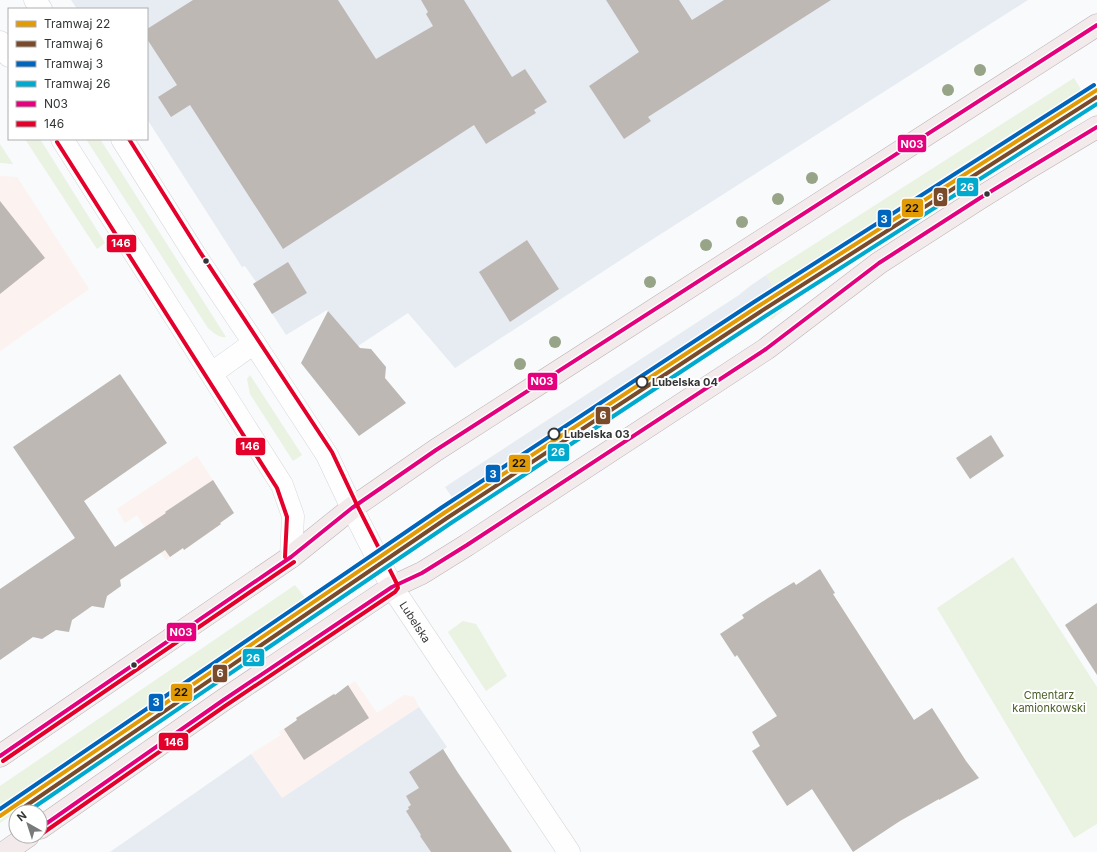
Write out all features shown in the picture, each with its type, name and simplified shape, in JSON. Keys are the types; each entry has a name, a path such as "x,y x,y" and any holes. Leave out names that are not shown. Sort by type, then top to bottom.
{"main road":[{"path":"0,756 291,557 352,508 442,446 1097,25"},
{"path":"48,822 222,701 392,587 422,573 473,541 766,349 879,264 986,194 1097,127"},
{"path":"5,852 16,844"}],"street":[{"path":"8,35 0,41 8,54"},
{"path":"63,140 282,484 293,516 291,557"},
{"name":"Lubelska","path":"123,140 195,255 327,455 392,587 569,852"},
{"path":"212,373 254,343"}],"shaded area":[{"path":"71,0 1028,0 642,246 455,368 408,313 358,346 327,310 286,335 253,284 256,282 245,266 242,267 148,121 148,8 76,8"},
{"path":"0,176 17,177 89,289 0,351"},
{"path":"766,275 783,302 766,313 764,311 460,509 445,487 739,295"},
{"path":"197,456 234,513 184,550 183,548 166,560 137,515 125,523 117,509"},
{"path":"355,681 377,713 404,695 414,697 419,707 282,798 251,754 281,735 279,732 297,720 297,718"},
{"path":"419,707 447,747 443,750 512,852 110,852 251,754 282,798"}],"green space":[{"path":"1074,78 1090,104 822,278 771,320 766,313 783,302 766,275"},
{"path":"26,140 41,140 105,243 97,249"},
{"path":"87,140 101,140 226,337 219,336 208,328"},
{"path":"0,144 13,164 0,163"},
{"path":"250,375 302,455 293,461 250,394 247,379"},
{"name":"Cmentarz kamionkowski","path":"1013,557 1097,687 1097,824 1074,838 937,608"},
{"path":"295,585 313,608 28,804 8,804 8,818 0,823 0,786"},
{"path":"463,621 476,624 507,676 486,691 448,632"}],"building":[{"path":"193,0 338,0 376,59 433,26 426,14 428,12 421,0 464,0 512,77 525,69 547,102 534,110 536,113 486,144 474,125 283,249 190,105 171,117 158,97 177,85 148,41 148,28"},
{"path":"606,0 679,0 692,20 724,0 831,0 648,117 651,121 624,139 589,86 639,52"},
{"path":"0,201 45,258 0,294"},
{"path":"527,240 559,289 510,322 479,272"},
{"path":"288,262 307,293 272,314 253,284"},
{"path":"328,311 360,348 371,349 386,367 385,378 406,403 359,436 301,363"},
{"path":"120,374 167,443 84,501 115,547 213,480 234,513 184,550 183,548 170,557 165,550 120,580 121,586 107,596 104,608 92,606 72,620 69,632 56,630 42,639 33,637 0,660 0,589 75,538 13,447"},
{"path":"991,435 1004,456 970,479 956,458"},
{"path":"820,569 835,593 833,594 914,720 932,708 966,761 979,778 900,821 853,852 812,789 787,806 752,751 760,746 752,732 777,716 737,655 735,657 720,634 744,618 742,615 768,598 794,582 796,585"},
{"path":"1097,603 1097,675 1065,625"},
{"path":"348,685 369,718 304,760 284,729 297,720 296,718 334,694 335,695"},
{"path":"443,749 512,852 431,852 420,836 421,835 406,811 411,805 406,796 419,788 409,772"}],"tram line":[{"name":"3","path":"0,809 441,508 754,302 1094,85"},
{"name":"22","path":"0,816 444,513 757,307 1097,90"},
{"name":"6","path":"29,804 447,518 760,312 1097,97"},
{"name":"26","path":"39,804 451,523 764,317 1097,104"}],"transit line":[{"name":"N03","path":"0,756 291,557 352,508 436,450 1097,25"},
{"name":"N03","path":"48,822 222,701 392,587 422,573 467,545 766,349 879,263 980,198 1097,127"},
{"name":"146","path":"48,830 225,706 395,592 398,588 332,452 200,252 130,140"},
{"name":"146","path":"57,142 277,488 287,517 285,557"},
{"name":"146","path":"3,761 294,562"}],"place":[{"name":"Lubelska 04","path":"642,382"},
{"name":"Lubelska 03","path":"554,434"}]}
